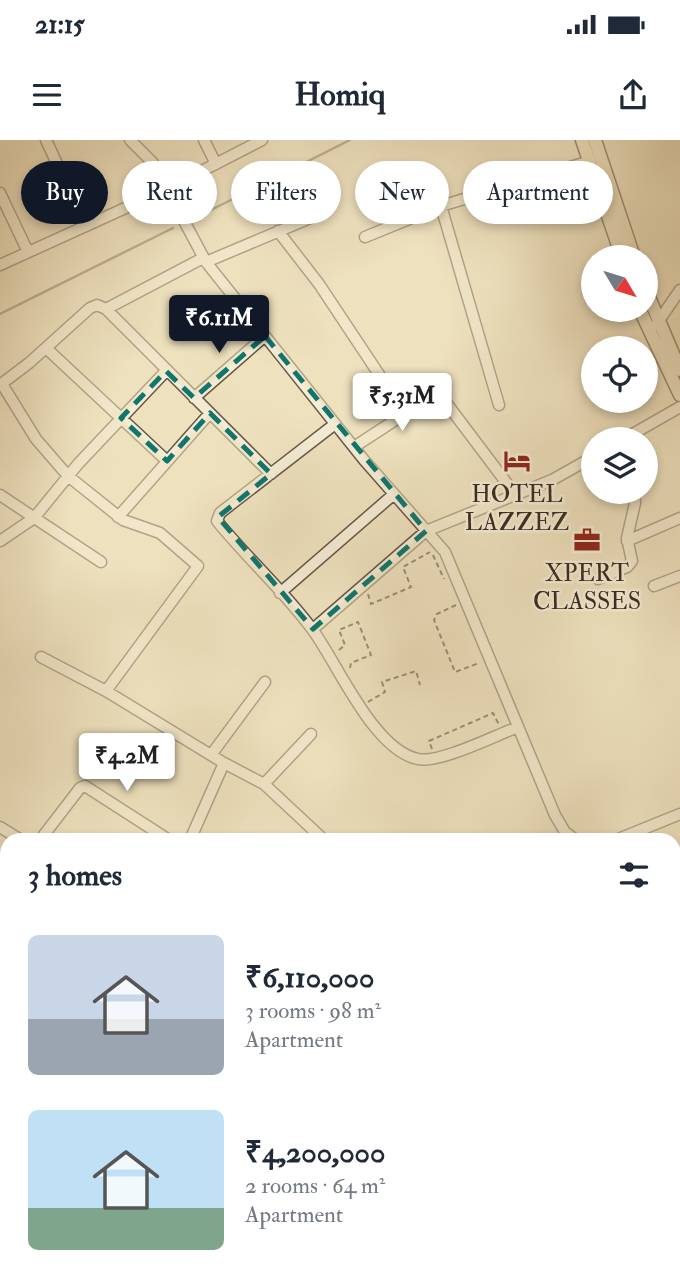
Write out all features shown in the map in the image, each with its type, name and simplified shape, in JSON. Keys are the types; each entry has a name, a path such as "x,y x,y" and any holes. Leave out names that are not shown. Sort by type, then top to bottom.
{"main road":[{"path":"582,140 590,161"},
{"path":"595,140 630,245"},
{"path":"611,224 618,245"},
{"path":"649,322 680,370"},
{"path":"653,322 680,396"}],"street":[{"path":"47,140 86,226"},
{"path":"130,140 151,161"},
{"path":"204,140 214,161"},
{"path":"217,163 262,140"},
{"path":"0,193 28,252"},
{"path":"0,265 122,210"},
{"path":"184,224 204,260 335,424 449,558 555,815 566,833"},
{"path":"106,309 204,260 296,224"},
{"path":"365,237 396,224"},
{"path":"445,224 499,405"},
{"path":"278,232 326,294 404,412"},
{"path":"654,328 680,290"},
{"path":"106,691 198,569 196,563 160,533 118,517 68,476 36,439 1,384 90,308 97,305 106,309 271,474"},
{"path":"194,398 265,336"},
{"path":"46,348 167,461"},
{"path":"0,541 34,518 68,476 166,371"},
{"path":"354,447 434,393 440,394 515,494"},
{"path":"645,427 680,407"},
{"path":"118,517 210,414"},
{"path":"335,424 220,513 217,521 313,629 359,708 406,755 420,760 437,757 519,727"},
{"path":"313,629 426,531 552,480 581,464"},
{"path":"280,593 394,494"},
{"path":"0,495 102,562"},
{"path":"598,579 631,564 632,556 627,541 632,504"},
{"path":"627,541 680,518"},
{"path":"654,586 680,576"},
{"path":"41,657 106,691 264,784 316,833"},
{"path":"211,755 265,682"},
{"path":"264,784 312,734"},
{"path":"193,833 225,763"},
{"path":"45,833 80,788 85,786 158,833"},
{"path":"633,833 680,814"}],"path":[{"path":"364,585 371,604 411,587 403,567 431,552 446,584"},
{"path":"457,605 437,614 434,620 439,633 455,672 480,663"},
{"path":"333,643 337,650 342,649 345,645 339,630 358,622 371,655 352,663 348,675"},
{"path":"368,702 385,692 382,682 416,671 420,685"},
{"path":"430,755 433,753 429,741 493,713 499,725 505,722"}],"highlighted area":[{"path":"265,336 426,531 313,629 218,517 271,474 210,413 167,461 121,418 166,371 194,398"}],"waterway":[{"path":"217,207 350,140"},
{"path":"0,314 173,228"}],"place":[{"name":"HOTEL LAZZEZ","path":"517,461"},
{"name":"XPERT CLASSES","path":"587,540"}]}
